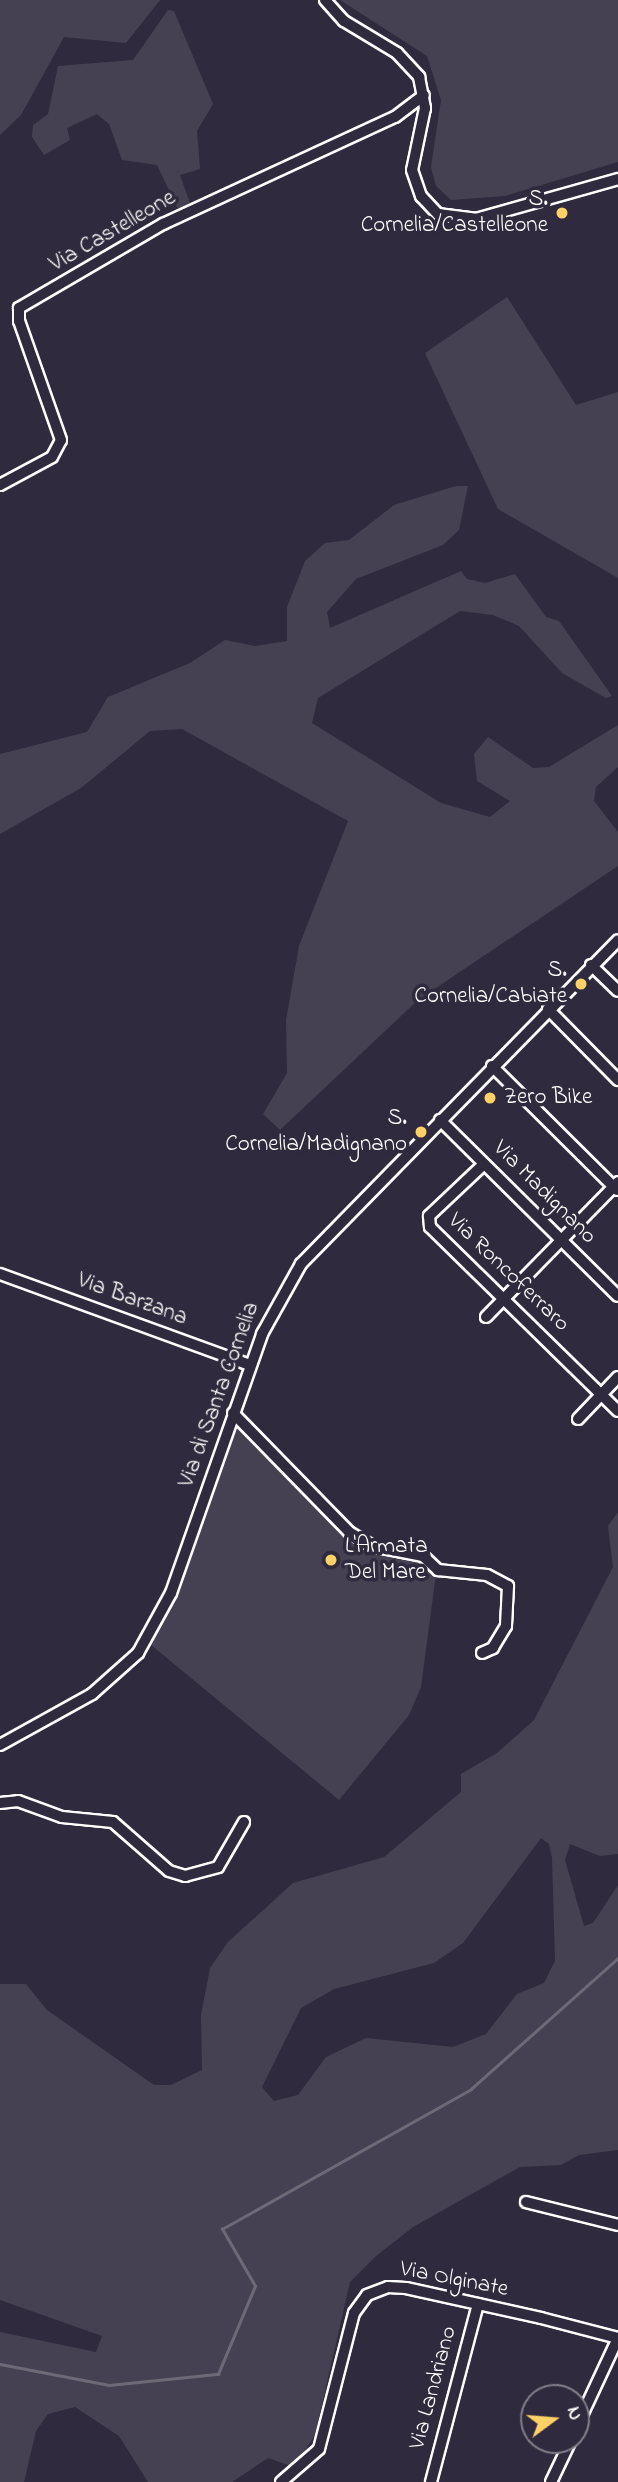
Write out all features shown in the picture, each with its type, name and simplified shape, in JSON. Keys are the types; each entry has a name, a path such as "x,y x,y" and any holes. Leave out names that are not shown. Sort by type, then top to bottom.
{"street":[{"path":"325,0 344,21 409,63 424,95 412,176 426,204 442,216 476,219 618,179"},
{"name":"Via Castelleone","path":"0,485 52,457 61,440 19,321 20,306 163,224 395,117 424,95"},
{"name":"Via di Santa Cornelia","path":"0,1745 92,1694 138,1653 171,1593 233,1413 274,1306 301,1264 618,940"},
{"path":"591,965 618,990"},
{"path":"548,1009 618,1080"},
{"path":"486,1317 617,1187 492,1066"},
{"name":"Via Madignano","path":"440,1120 618,1296"},
{"name":"Via Roncoferraro","path":"484,1164 428,1223 618,1411"},
{"name":"Via Barzana","path":"1,1273 250,1366"},
{"path":"578,1419 618,1377"},
{"path":"233,1413 349,1532 372,1546 423,1556 438,1570 487,1576 508,1586 506,1626 498,1642 482,1653"},
{"path":"0,1803 18,1801 62,1817 113,1822 169,1871 185,1876 218,1867 244,1822"},
{"path":"526,2202 618,2225"},
{"name":"Via Olginate","path":"281,2482 319,2449 354,2313 367,2295 388,2287 406,2288 618,2337"},
{"name":"Via Landriano","path":"431,2482 478,2304"},
{"path":"590,2398 618,2337"},
{"path":"551,2482 564,2454"}],"shaded area":[{"path":"0,0 160,0 126,43 64,37 21,115 0,135"},
{"path":"340,0 618,0 618,162 505,196 451,200 436,186 431,167 441,100 427,56"},
{"path":"168,10 174,11 213,104 197,131 200,169 180,175 190,203 178,209 157,165 122,160 109,124 97,114 67,128 70,140 44,155 32,137 33,125 48,114 58,66 133,60"},
{"path":"507,297 576,405 618,392 618,578 498,509 425,353"},
{"path":"456,486 468,486 459,530 443,545 356,579 327,612 330,628 461,571 467,579 485,583 515,574 546,617 559,621 612,696 606,698 562,673 519,626 493,615 460,611 318,698 312,723 441,803 490,817 510,801 477,781 474,754 488,737 533,768 549,767 618,725 618,767 596,787 594,801 618,832 618,866 418,1000 280,1130 263,1114 287,1073 286,1020 299,946 348,821 182,729 150,731 81,788 0,834 0,754 87,732 108,697 190,663 225,640 255,646 287,641 287,607 305,561 325,543 349,540 394,505"},
{"path":"236,1424 339,1530 359,1543 420,1557 436,1574 421,1687 409,1715 339,1800 151,1645 180,1589"},
{"path":"618,1512 618,1854 600,1856 570,1844 565,1860 584,1926 593,1923 618,1885 618,2150 579,2155 561,2165 520,2167 413,2227 376,2256 350,2282 315,2435 294,2467 268,2458 232,2482 148,2482 119,2436 75,2407 48,2414 36,2431 24,2482 0,2482 0,2332 96,2352 102,2336 0,2300 0,1984 26,1984 47,2010 154,2085 171,2085 202,2070 201,2015 210,1968 228,1942 293,1883 384,1857 461,1792 461,1774 497,1753 534,1720 613,1567 608,1526","holes":["541,1838 549,1844 552,1858 555,1961 544,1983 517,1994 486,2034 453,2047 366,2038 326,2057 298,2095 274,2101 262,2087 301,2008 334,1989 434,1963 463,1943"]}],"waterway":[{"path":"0,2364 109,2385 218,2374 255,2286 222,2229 471,2089 618,1958"}],"place":[{"name":"S. Cornelia/Castelleone","path":"562,213"},
{"name":"S. Cornelia/Cabiate","path":"581,984"},
{"name":"Zero Bike","path":"490,1098"},
{"name":"S. Cornelia/Madignano","path":"421,1132"},
{"name":"L'Armata Del Mare","path":"331,1560"}]}
